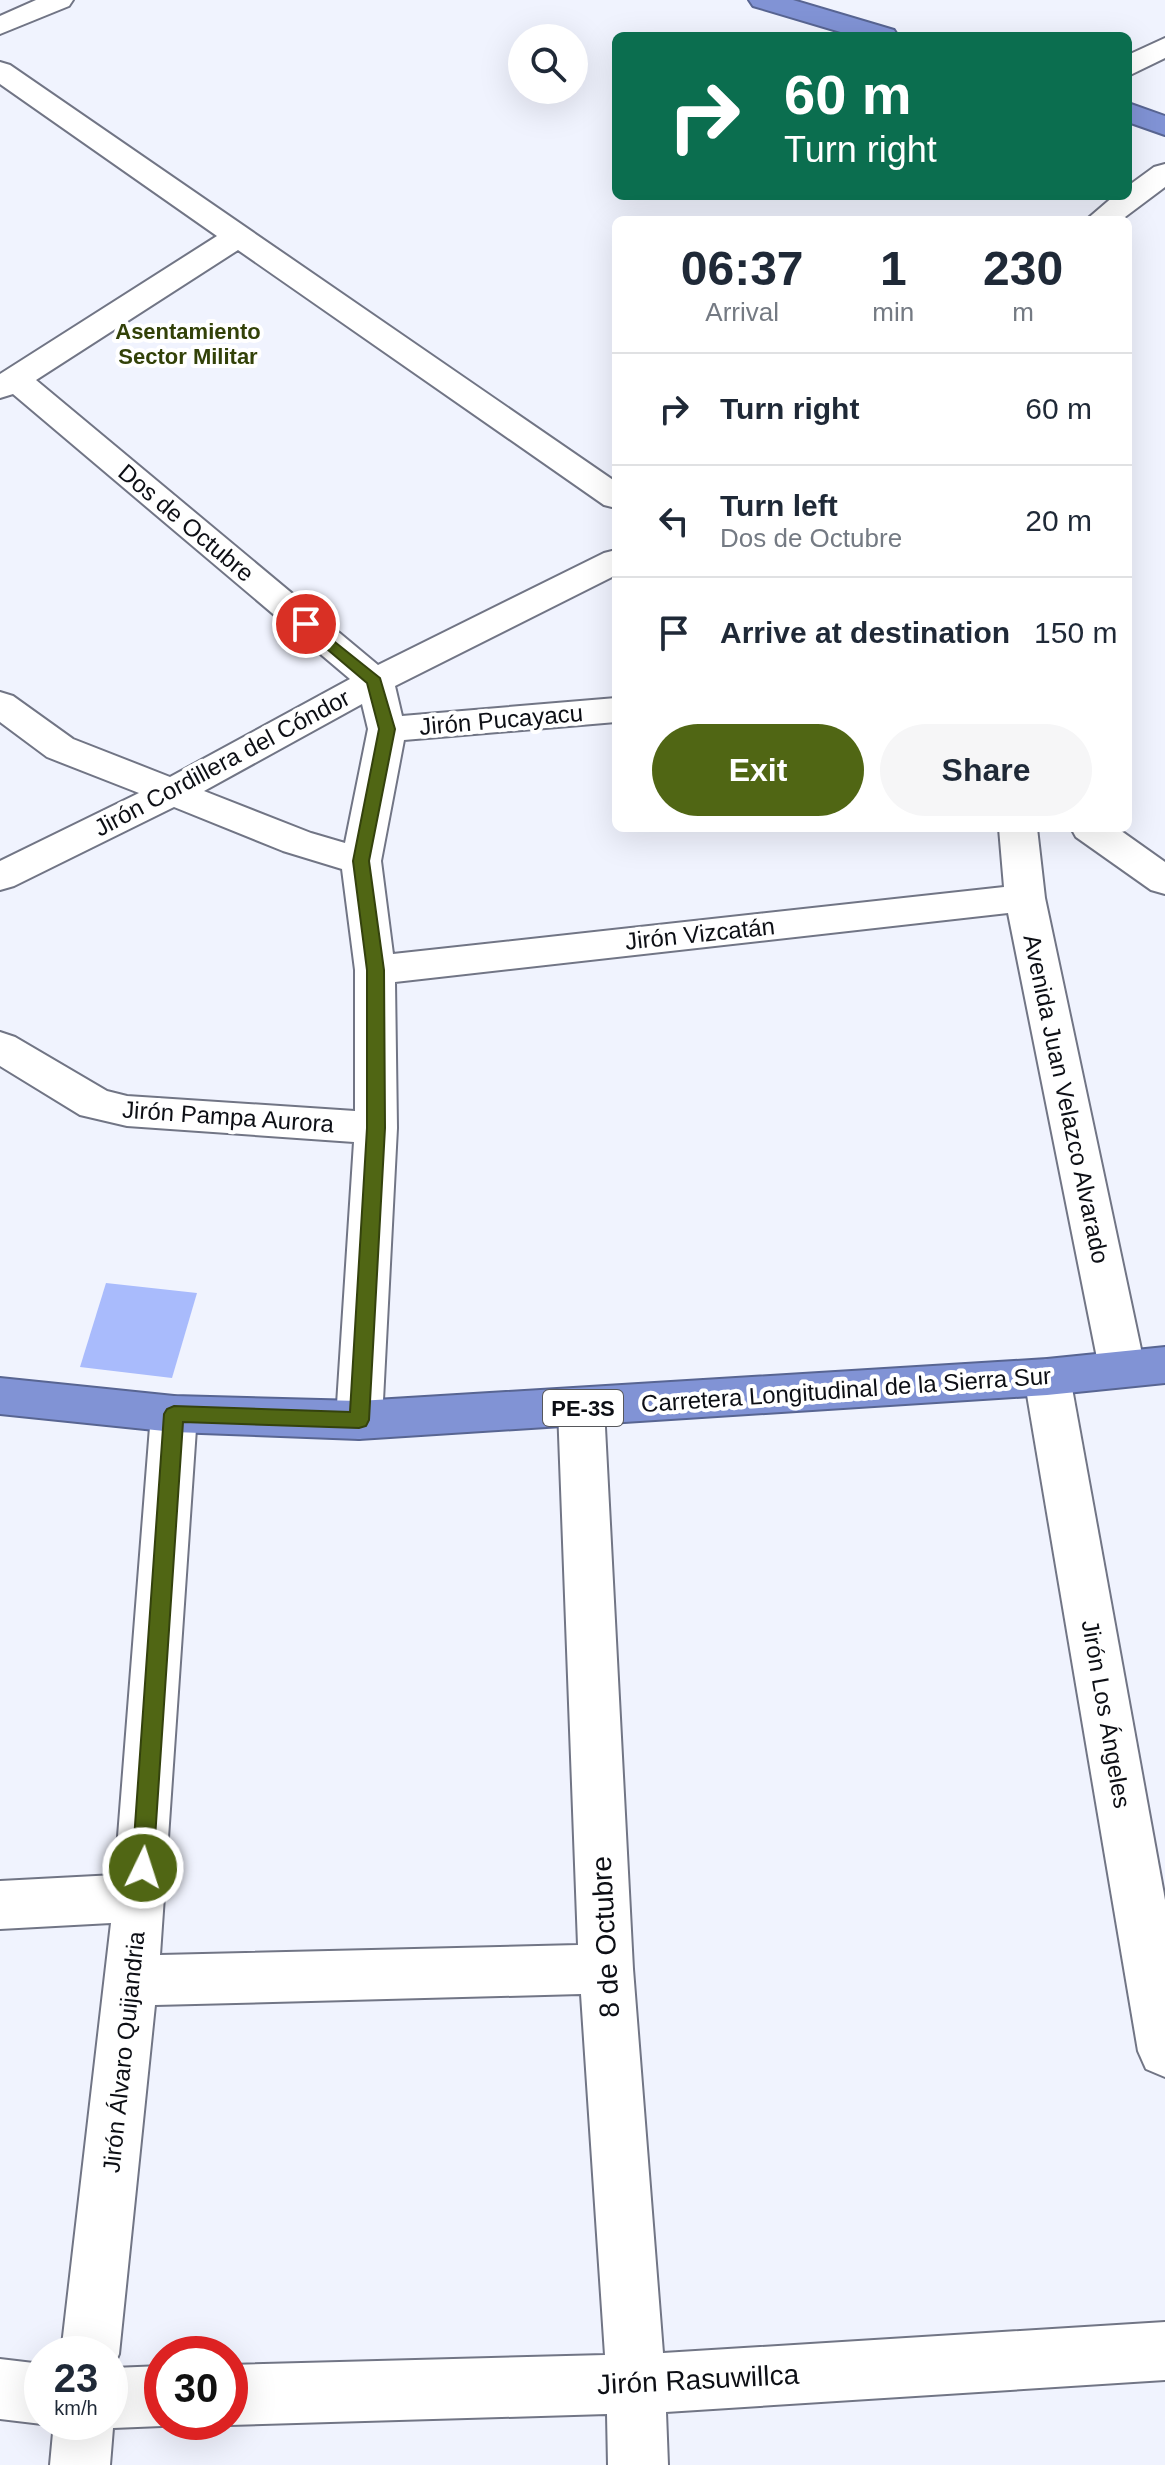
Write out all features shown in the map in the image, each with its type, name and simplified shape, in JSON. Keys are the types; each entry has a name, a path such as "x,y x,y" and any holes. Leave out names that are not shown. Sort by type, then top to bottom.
{"highway":[{"path":"763,0 871,32"},
{"path":"1132,114 1165,126"},
{"name":"Carretera Longitudinal de la Sierra Sur","path":"0,1396 174,1414 359,1420 1047,1377 1144,1366"}],"street":[{"path":"0,26 59,0"},
{"path":"1132,65 1165,47"},
{"path":"0,71 612,495"},
{"path":"1132,197 1165,173"},
{"path":"1106,216 1128,200"},
{"path":"7,384 240,235"},
{"name":"Dos de Octubre","path":"7,384 375,681"},
{"name":"Jirón Cordillera del Cóndor","path":"0,877 173,792 375,681 612,563"},
{"path":"359,1420 376,1128 375,970 361,861 387,729 375,681"},
{"path":"0,704 60,748 297,842 361,861"},
{"name":"Jirón Pucayacu","path":"387,729 612,710"},
{"name":"Avenida Juan Velazco Alvarado","path":"1018,832 1025,898 1144,1366"},
{"path":"1096,832 1165,881"},
{"name":"Jirón Vizcatán","path":"375,970 1025,898"},
{"name":"Jirón Pampa Aurora","path":"0,1047 95,1104 127,1111 376,1128"},
{"name":"Jirón Los Ángeles","path":"1047,1377 1165,2051"},
{"name":"8 de Octubre","path":"581,1408 606,1969 636,2384 638,2465"},
{"name":"Jirón Álvaro Quijandria","path":"92,2336 140,1898 174,1414"},
{"path":"0,1905 140,1898"},
{"path":"132,1981 606,1969"},
{"name":"Jirón Rasuwillca","path":"248,2395 636,2384 1165,2351"},
{"path":"0,2389 24,2392"},
{"path":"80,2465 82,2440"}],"building":[{"path":"106,1283 197,1293 172,1378 80,1367"}],"district":[{"name":"Asentamiento Sector Militar","path":"188,344"}],"route":[{"path":"143,1868 174,1414 359,1420 376,1128 375,970 361,861 387,729 375,681 306,624"}]}
